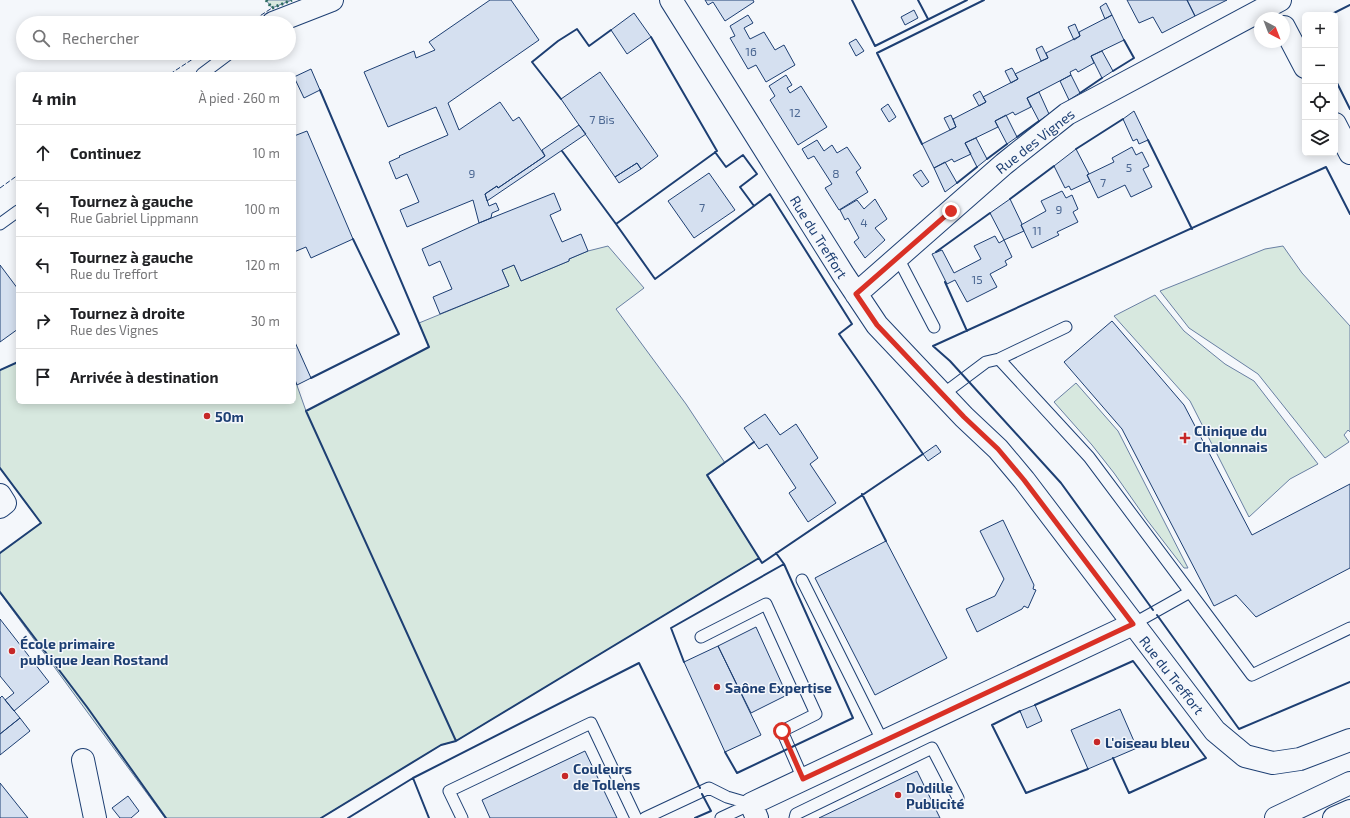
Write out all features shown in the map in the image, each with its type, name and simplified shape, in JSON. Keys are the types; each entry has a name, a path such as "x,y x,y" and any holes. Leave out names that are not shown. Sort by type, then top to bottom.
{"street":[{"path":"291,16 332,0"},
{"name":"Rue du Treffort","path":"671,0 843,274 877,325 942,395 998,449 1215,731 1245,756 1273,763 1300,760 1350,740"},
{"name":"Rue des Vignes","path":"856,294 1004,164 1066,114 1277,7"},
{"path":"1290,38 1302,61"},
{"path":"1338,130 1350,153"},
{"path":"0,495 5,503 0,507"},
{"path":"754,811 803,779 1133,624"},
{"path":"83,760 95,818"},
{"path":"1276,818 1350,783"},
{"path":"1334,818 1350,811"}],"lane":[{"path":"205,72 221,60"},
{"path":"0,224 16,212"},
{"path":"898,258 934,327"},
{"path":"942,395 986,362 999,359 1066,327"},
{"path":"999,359 1089,457 1252,675 1350,628"},
{"path":"802,580 883,742"},
{"path":"1133,624 1190,592"},
{"path":"701,637 766,604 816,714 782,731 803,779"},
{"path":"462,818 449,791 591,723 636,818"},
{"path":"795,818 796,814 932,748 958,798"},
{"path":"645,818 709,788 754,811"},
{"path":"721,818 754,811"}],"shaded area":[{"path":"266,0 292,0 272,8"},
{"path":"608,246 644,288 616,309 686,404 725,463 707,476 759,558 456,741 441,745 321,818 165,818 0,593 0,553 41,523 0,468 0,370 16,363 16,404 296,404 296,383 306,411 429,347 419,323 509,286 502,270 514,265 521,281 569,261 569,259 588,251"},
{"path":"1283,246 1302,273 1350,326 1350,432 1348,430 1344,435 1349,442 1325,458 1258,374 1189,328 1160,291 1265,249"},
{"path":"1155,295 1184,331 1225,364 1254,381 1318,464 1290,479 1249,517 1190,401 1114,316"},
{"path":"1076,383 1118,431 1188,568 1184,568 1147,520 1114,473 1092,445 1054,402"}],"building":[{"path":"490,0 511,0 539,40 448,103 459,130 500,102 513,121 519,117 545,156 498,188 497,186 485,194 489,206 496,203 499,210 492,213 491,218 479,223 473,200 407,227 400,210 419,202 407,174 396,179 389,162 400,157 399,156 448,135 436,107 388,127 364,72 414,51 416,58 435,50 429,42"},
{"path":"705,0 753,0 754,2 725,21 713,2 708,5"},
{"path":"1127,0 1187,0 1195,16 1162,33 1153,17 1139,23"},
{"path":"1187,0 1227,0 1195,16"},
{"path":"1106,3 1112,15 1105,19 1100,7"},
{"path":"914,10 918,18 905,25 901,17"},
{"path":"634,13 651,37 627,54 611,30"},
{"path":"748,15 753,23 744,28 750,39 764,32 775,50 784,45 795,65 766,82 756,65 748,69 730,38 735,36 730,26"},
{"path":"1112,15 1124,40 1091,56 1094,63 1078,72 1076,69 1070,72 1071,75 1027,98 1031,107 1015,115 1013,112 995,121 998,127 965,143 971,154 954,162 952,159 934,168 922,144 956,127 953,119 986,102 983,97 1018,79 1015,74 1048,58 1046,53 1080,36 1079,32"},
{"path":"1075,24 1080,36 1074,40 1068,27"},
{"path":"856,39 864,51 856,56 849,43"},
{"path":"1042,46 1048,58 1041,61 1036,49"},
{"path":"1102,51 1113,71 1102,78 1091,56"},
{"path":"1012,68 1018,79 1011,83 1005,71"},
{"path":"311,69 320,90 304,98 296,81 296,76"},
{"path":"600,72 658,156 641,169 637,163 615,177 561,99"},
{"path":"786,75 792,85 787,88 790,93 801,86 827,127 798,145 770,100 775,96 769,86"},
{"path":"1071,75 1080,93 1069,100 1060,81"},
{"path":"980,91 986,102 979,106 973,95"},
{"path":"1039,92 1049,114 1039,121 1027,98"},
{"path":"888,104 896,117 889,122 881,109"},
{"path":"1134,111 1148,140 1139,144 1137,139 1133,141 1123,119"},
{"path":"951,115 956,127 950,130 944,118"},
{"path":"1006,115 1017,137 1007,144 995,121"},
{"path":"579,125 586,134 487,201 485,194 497,186 498,188 545,156 542,150"},
{"path":"307,131 353,239 311,258 306,247 296,251 296,135"},
{"path":"976,138 987,159 977,167 965,143"},
{"path":"817,140 824,151 832,145 837,153 847,147 861,168 856,172 868,192 839,210 825,188 832,184 814,156 808,159 802,149"},
{"path":"1132,147 1136,155 1142,152 1149,166 1143,169 1152,187 1131,197 1125,185 1098,198 1087,175 1114,162 1112,158"},
{"path":"1076,149 1089,174 1087,175 1090,181 1071,190 1069,186 1065,188 1054,166"},
{"path":"945,162 957,183 945,192 934,168"},
{"path":"637,163 641,169 619,183 615,177"},
{"path":"921,170 929,182 922,187 913,175"},
{"path":"709,173 735,210 694,238 668,201"},
{"path":"1062,191 1066,198 1072,195 1078,209 1073,212 1078,222 1057,232 1059,235 1032,248 1021,225 1046,211 1041,201"},
{"path":"554,193 561,210 550,215 562,242 581,234 588,251 569,259 569,261 521,281 514,265 502,270 509,286 440,314 433,297 452,289 440,261 429,266 422,249 479,223"},
{"path":"875,199 887,219 875,228 885,240 865,258 854,242 859,238 848,218 845,220 840,210 857,200 864,209"},
{"path":"1010,199 1024,231 1004,240 990,213"},
{"path":"995,236 999,243 1004,240 1012,257 1005,261 1007,265 990,274 997,287 967,302 955,280 947,284 932,254 942,250 954,273 981,259 974,246"},
{"path":"0,265 16,286 16,330 0,342"},
{"path":"1112,321 1184,405 1252,535 1350,484 1350,568 1256,617 1236,595 1214,606 1122,429 1064,362"},
{"path":"296,344 311,378 297,385 296,382"},
{"path":"765,414 780,435 796,424 818,458 810,464 836,503 808,522 789,493 796,488 767,444 759,449 744,428"},
{"path":"936,445 941,452 928,461 923,454"},
{"path":"1003,520 1034,585 1033,589 1036,590 1028,608 1024,606 1022,609 977,632 966,609 995,596 1004,579 980,531"},
{"path":"886,541 947,658 875,695 815,578"},
{"name":"École primaire publique Jean Rostand","path":"0,619 49,682 14,711 5,700 14,693 0,676"},
{"path":"756,627 787,695 751,713 718,646"},
{"name":"Saône Expertise","path":"718,646 761,735 725,752 684,662"},
{"path":"2,696 20,718 0,734 0,698"},
{"path":"1035,705 1042,721 1027,728 1020,711"},
{"path":"1120,709 1137,748 1088,769 1071,730"},
{"path":"20,718 30,731 0,755 0,734"},
{"name":"Couleurs de Tollens","path":"585,751 617,818 490,818 482,800"},
{"name":"Dodille Publicité","path":"917,771 940,818 819,818"},
{"path":"0,783 28,818 0,818"},
{"path":"128,796 139,811 131,818 120,818 112,808"}],"hedge":[{"path":"266,0 272,8 292,0"}],"fence":[{"path":"260,16 272,8"},
{"path":"173,72 191,60"},
{"path":"0,188 16,176"}],"wall":[{"path":"852,0 875,46 967,0"},
{"path":"918,0 928,19"},
{"path":"922,144 877,53 984,0"},
{"path":"1336,12 1350,5"},
{"path":"561,99 532,62 558,41 577,29 589,46 611,30"},
{"path":"562,151 616,224 717,151 651,37"},
{"path":"1113,71 1134,58 1124,40"},
{"path":"1080,93 1102,78"},
{"path":"1338,84 1350,109"},
{"path":"320,90 429,347 306,411 456,741 759,558 707,475 754,442"},
{"path":"1076,149 1123,119"},
{"path":"1017,137 1039,121"},
{"path":"1148,140 1192,229"},
{"path":"987,159 1007,144"},
{"path":"616,224 655,279 754,206 740,187 757,174 743,155 726,167 715,152"},
{"path":"1010,199 1054,166"},
{"path":"957,183 977,167"},
{"path":"1153,610 1061,483 950,361 933,346 1326,167 1350,214"},
{"path":"754,206 770,194 852,324 839,334 923,454 762,563 759,558"},
{"path":"936,252 990,213"},
{"path":"311,378 399,334 353,239"},
{"path":"945,282 967,331"},
{"path":"0,370 16,363"},
{"path":"0,468 41,523 0,553"},
{"path":"862,494 886,541"},
{"path":"776,553 784,564"},
{"path":"684,662 671,628 784,564 853,718 737,773 725,752"},
{"path":"0,592 87,707 166,818"},
{"path":"1157,615 1239,729 1350,682"},
{"path":"1035,705 1133,661 1206,758 1129,793 1113,758"},
{"path":"429,818 413,778 639,663 700,788"},
{"path":"1020,711 992,725 1026,793 1088,769"},
{"path":"321,818 441,745 456,741"},
{"path":"348,818 413,778"},
{"path":"695,818 711,811 702,794"}],"place":[{"name":"50m","path":"207,416"},
{"name":"Clinique du Chalonnais","path":"1185,438"},
{"name":"École primaire publique Jean Rostand","path":"12,651"},
{"name":"Saône Expertise","path":"717,687"},
{"name":"L'oiseau bleu","path":"1097,742"},
{"name":"Couleurs de Tollens","path":"565,776"},
{"name":"Dodille Publicité","path":"898,795"}],"route":[{"path":"782,731 803,779 1133,624 1024,480 998,449 964,417 877,325 856,294 951,211"}]}
